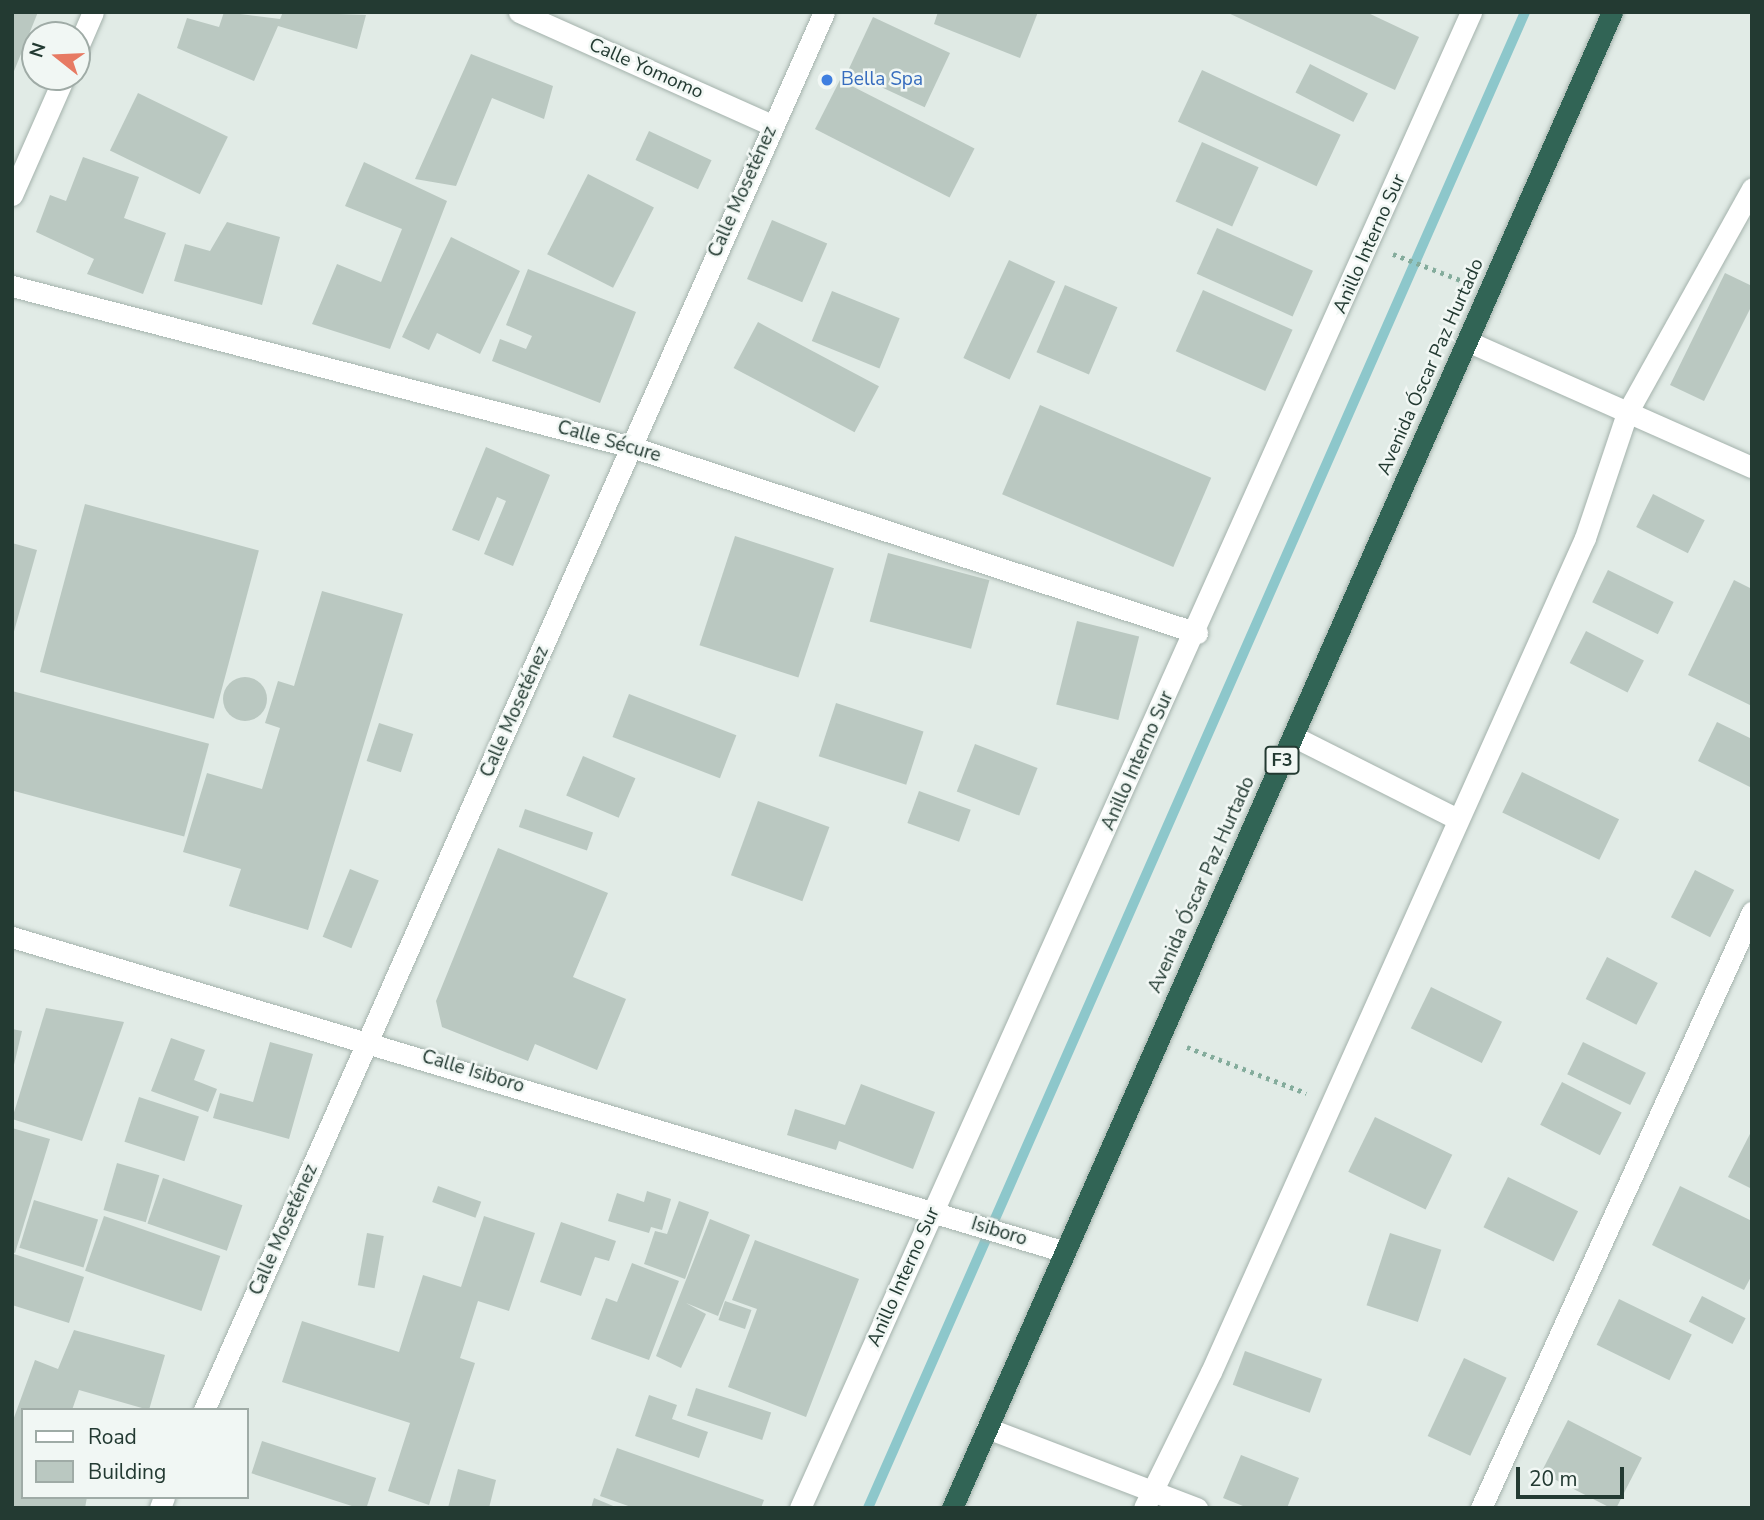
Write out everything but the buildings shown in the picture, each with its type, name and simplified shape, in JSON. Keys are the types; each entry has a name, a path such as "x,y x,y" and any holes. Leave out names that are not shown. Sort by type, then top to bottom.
{"highway":[{"name":"Avenida Óscar Paz Hurtado","path":"952,1508 1612,12"}],"street":[{"name":"Calle Yomomo","path":"519,12 772,125"},
{"name":"Calle Moseténez","path":"205,1408 824,12"},
{"name":"Anillo Interno Sur","path":"800,1508 1196,633 1471,12"},
{"path":"12,195 58,91"},
{"path":"1148,1498 1211,1372 1328,1101 1585,538 1627,413 1752,188"},
{"name":"Calle Sécure","path":"12,286 632,447 1196,633"},
{"path":"1467,341 1752,467"},
{"path":"1293,736 1457,819"},
{"path":"1481,1508 1752,912"},
{"name":"Calle Isiboro","path":"12,937 369,1041 933,1212"},
{"name":"Isiboro","path":"933,1212 1065,1252"},
{"path":"987,1428 1148,1498 1197,1508"}],"path":[{"path":"1369,245 1489,290"},
{"path":"1160,1037 1328,1101"}],"waterway":[{"path":"868,1508 1525,12"}],"place":[{"name":"Bella Spa","path":"827,80"}]}
